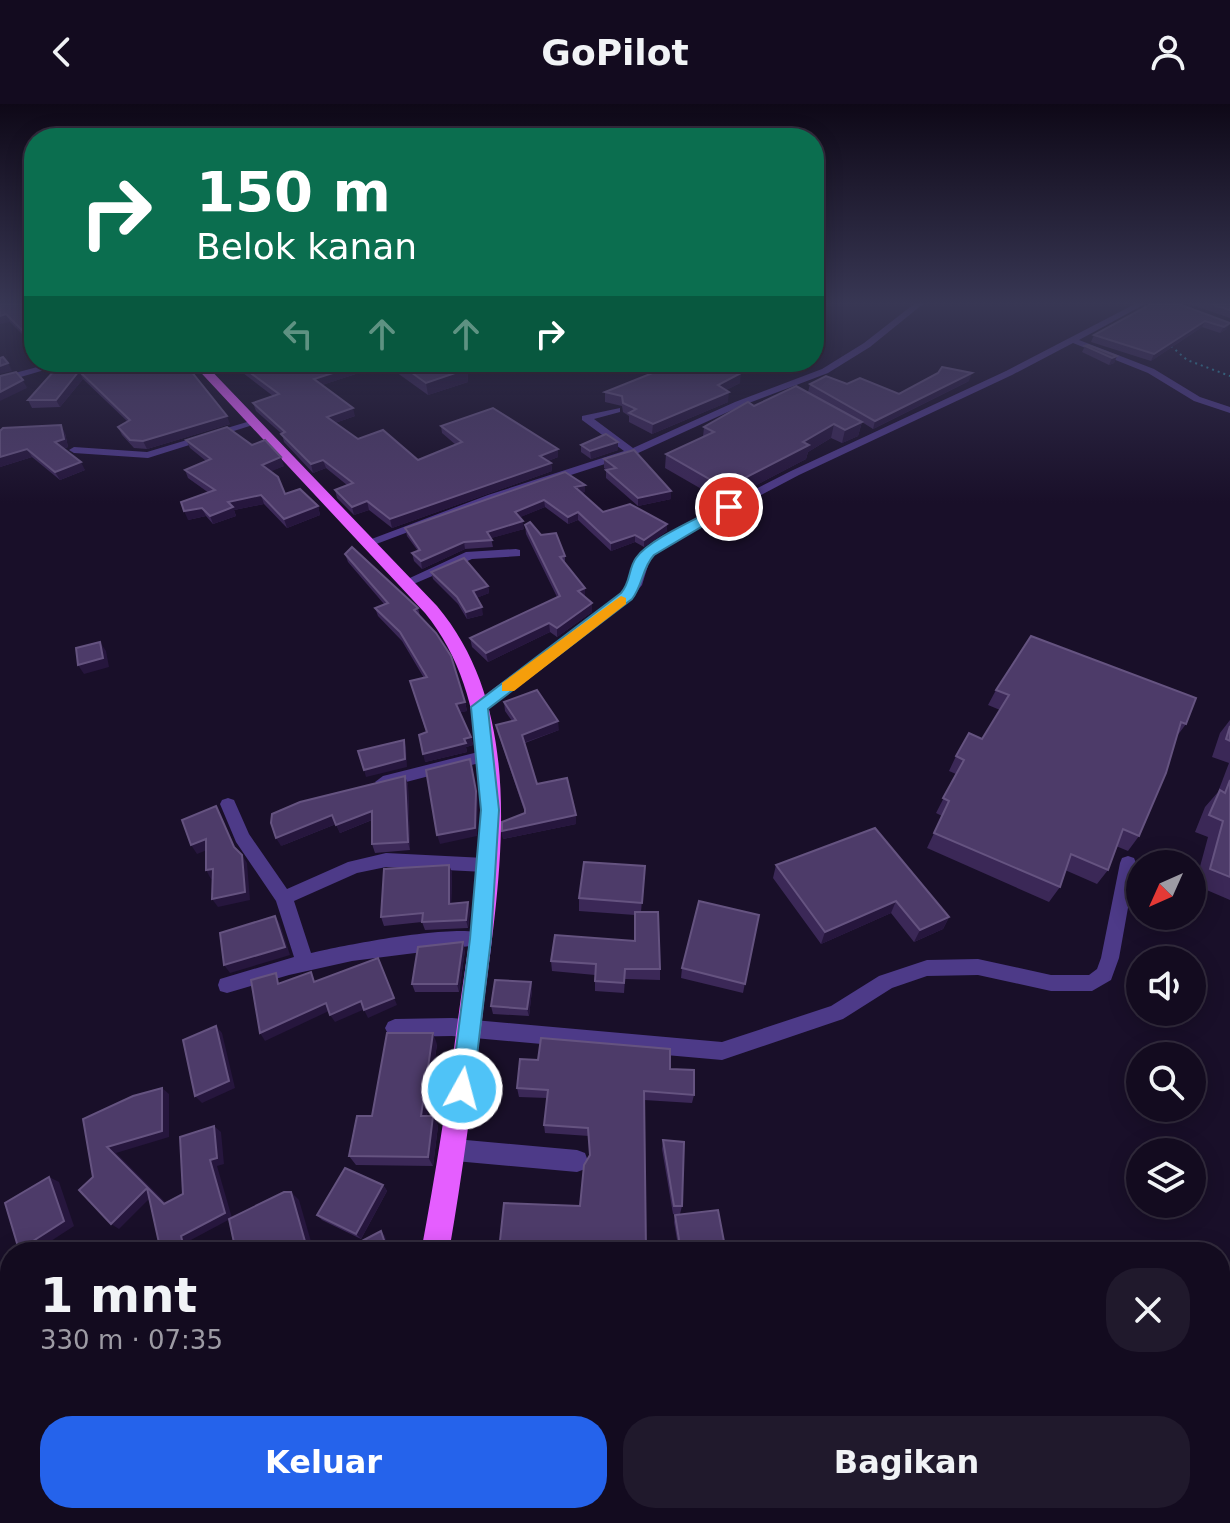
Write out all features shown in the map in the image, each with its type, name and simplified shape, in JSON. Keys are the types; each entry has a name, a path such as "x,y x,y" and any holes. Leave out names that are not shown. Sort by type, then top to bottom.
{"main road":[{"path":"206,372 251,424 438,618 454,642 479,707 490,810 480,939 455,1150 437,1242"}],"street":[{"path":"479,707 627,596 636,585 641,561 649,552 795,473 1010,370"},
{"path":"1149,370 1197,399 1230,410"},
{"path":"0,380 30,372"},
{"path":"367,543 513,490 632,452 818,372"},
{"path":"785,386 795,392"},
{"path":"616,410 586,418 632,452"},
{"path":"74,450 148,455 251,424"},
{"path":"859,429 874,437"},
{"path":"405,583 470,555 516,553"},
{"path":"370,785 486,756"},
{"path":"228,804 242,837 284,898 304,960"},
{"path":"284,898 354,867 375,862 485,865"},
{"path":"395,1028 469,1028 722,1051 836,1013 886,982 927,968 978,967 1051,983 1092,983 1104,974 1110,958 1126,874"},
{"path":"227,985 304,960 346,956 391,944 480,939"},
{"path":"455,1150 577,1161"}],"building":[{"path":"940,370 958,370 972,373 875,421 810,384 826,376 847,384 860,378 899,394"},
{"path":"16,372 23,380 0,392 0,376"},
{"path":"53,372 78,372 56,400 28,400"},
{"path":"80,372 192,372 227,416 143,441 130,440 118,427 130,420"},
{"path":"249,372 336,372 314,379 353,408 327,417 358,439 383,430 418,460 462,442 441,426 493,408 558,449 540,456 551,463 390,519 367,501 352,507 335,490 353,483 323,460 311,464 281,434 285,432 253,403 279,394"},
{"path":"411,372 458,372 426,383"},
{"path":"655,372 741,373 718,385 729,392 653,424 629,413 636,409 623,403 622,396 605,392"},
{"path":"796,386 862,422 845,430 834,424 803,442 809,445 725,488 666,454 714,432 704,427 748,402 754,406"},
{"path":"61,425 64,439 55,442 81,462 55,472 27,449 0,457 0,431 3,428"},
{"path":"227,427 252,445 265,440 281,457 262,465 278,477 285,494 300,489 318,506 284,519 261,495 228,502 233,507 210,516 202,508 184,511 181,502 215,490 185,470 211,459 186,440"},
{"path":"606,434 618,442 590,451 581,445"},
{"path":"634,450 671,491 638,498 606,470 616,468 604,459"},
{"path":"565,472 585,485 575,487 603,512 630,504 667,524 644,540 635,535 611,543 578,512 568,517 544,500 515,512 523,521 487,532 492,540 464,542 421,561 412,553 420,550 405,528"},
{"path":"530,522 541,535 556,533 565,556 560,557 585,588 578,591 592,603 557,628 549,623 486,653 470,638 560,596 525,525"},
{"path":"352,547 418,608 414,610 436,633 451,656 465,702 456,704 471,737 464,739 466,743 423,754 419,735 427,732 410,681 427,677 400,632 375,608 388,603 345,554"},
{"path":"464,558 488,586 473,591 482,607 466,612 457,597 431,572"},
{"path":"1031,636 1196,698 1186,724 1181,722 1166,773 1139,836 1123,829 1108,870 1071,854 1060,887 934,833 949,801 943,798 964,760 956,756 969,733 982,739 1009,695 996,690"},
{"path":"100,642 103,658 78,665 76,648"},
{"path":"537,690 558,721 522,735 537,784 567,778 576,815 502,831 502,822 525,813 525,809 496,725 516,720 504,702"},
{"path":"404,740 405,759 364,770 358,751"},
{"path":"470,759 476,791 475,828 437,835 426,770"},
{"path":"405,776 408,842 372,844 372,811 336,825 332,815 276,838 271,823 272,814 300,802"},
{"path":"1230,780 1230,877 1210,869 1223,821 1209,815 1220,790 1225,793"},
{"path":"216,806 234,847 242,855 245,892 212,899 213,869 206,870 206,839 191,845 182,820"},
{"path":"875,828 949,917 920,930 896,901 825,932 776,865"},
{"path":"584,862 645,866 642,903 579,898"},
{"path":"449,865 449,904 468,902 466,920 422,922 423,913 381,917 384,869"},
{"path":"699,901 759,915 745,984 682,968"},
{"path":"635,912 658,912 660,969 625,969 624,983 595,981 596,964 551,961 555,935 635,941"},
{"path":"275,916 285,947 224,965 220,933"},
{"path":"463,942 457,984 412,984 418,947"},
{"path":"378,958 394,998 364,1010 361,1001 330,1015 326,1003 260,1033 251,980 276,973 278,984 311,972 314,982"},
{"path":"495,980 531,982 527,1009 491,1006"},
{"path":"216,1026 229,1081 195,1096 183,1040"},
{"path":"387,1033 433,1033 421,1116 433,1116 428,1157 349,1156 357,1116 372,1116"},
{"path":"541,1038 670,1049 670,1069 694,1070 694,1095 644,1091 646,1242 500,1242 504,1203 580,1206 584,1165 590,1155 588,1128 544,1125 548,1090 517,1088 520,1059 538,1060"},
{"path":"162,1088 162,1131 107,1147 164,1204 183,1194 180,1137 214,1126 217,1158 210,1160 225,1213 181,1236 182,1242 159,1242 147,1188 111,1224 79,1190 93,1177 83,1119 133,1096"},
{"path":"663,1140 684,1142 682,1206 674,1206"},
{"path":"345,1168 383,1185 356,1234 317,1215"},
{"path":"49,1177 64,1221 31,1242 17,1242 5,1203"},
{"path":"284,1192 291,1192 305,1242 234,1242 229,1219"},
{"path":"718,1210 724,1242 679,1242 675,1215"},
{"path":"381,1231 385,1242 360,1242"}],"slow traffic":[{"path":"508,687 621,601"}],"route":[{"path":"462,1089 480,939 490,810 479,707 627,596 636,585 641,561 649,552 729,507"}]}
